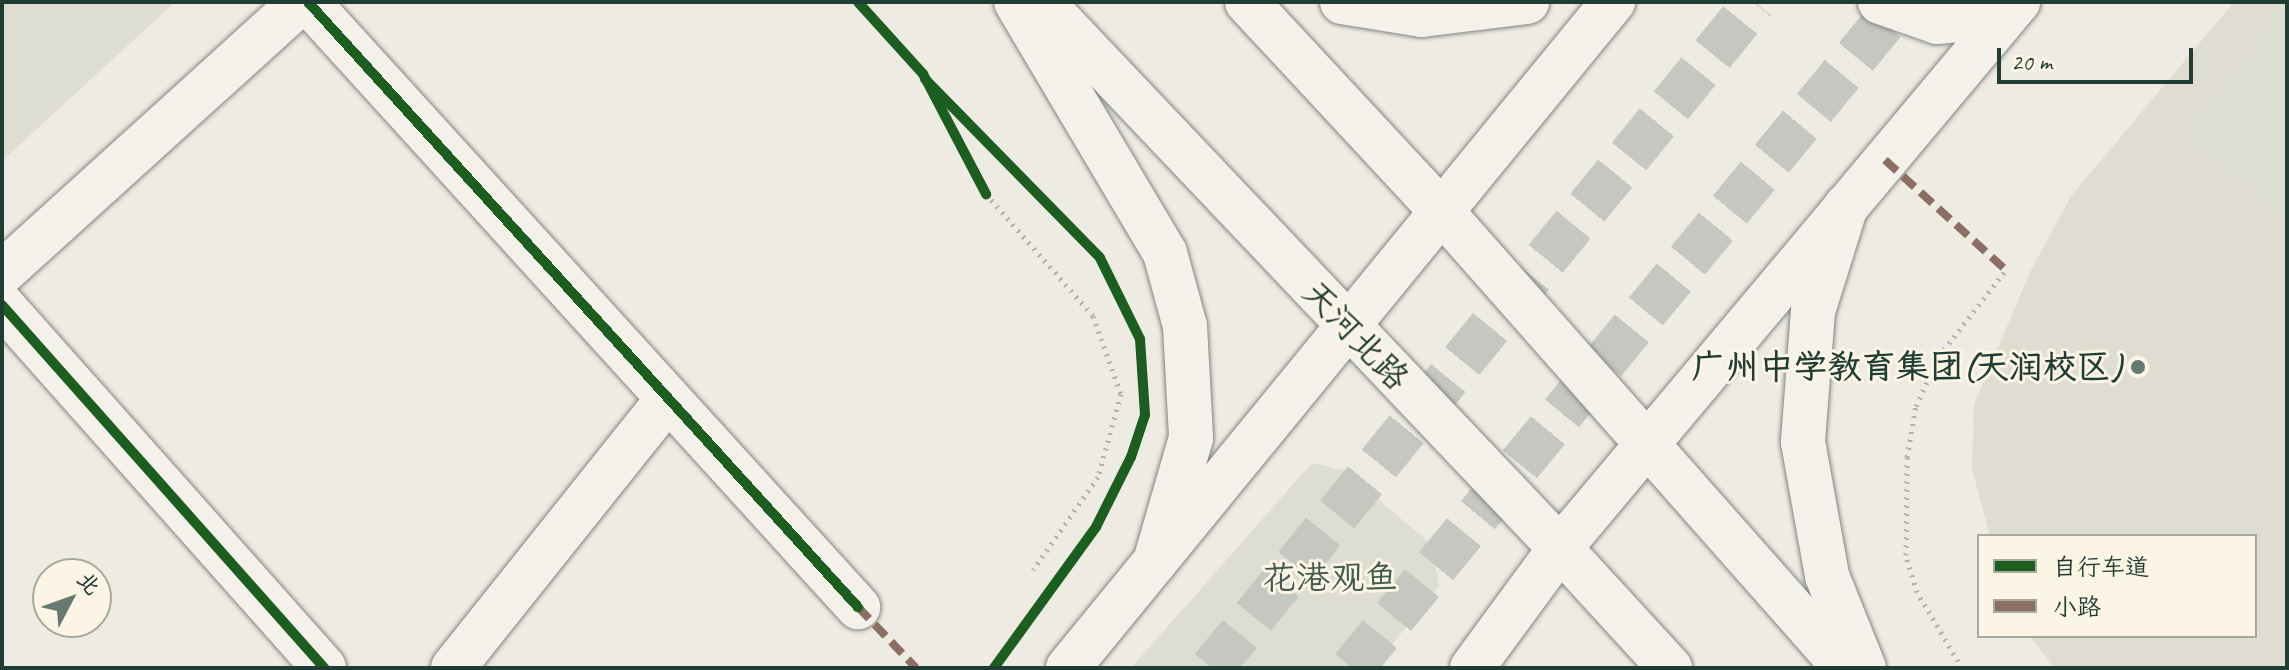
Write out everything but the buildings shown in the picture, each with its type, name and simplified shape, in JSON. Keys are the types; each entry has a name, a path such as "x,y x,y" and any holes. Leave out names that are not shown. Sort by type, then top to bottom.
{"main road":[{"path":"2,273 301,2"},
{"path":"308,2 858,607"},
{"path":"1016,2 1165,253 1185,326 1191,438 1155,562"},
{"name":"天河北路","path":"1042,2 1670,668"},
{"path":"1247,2 1649,440 1845,668"},
{"path":"1342,2 1422,15 1527,2"},
{"path":"1068,668 1350,328 1613,2"},
{"path":"1880,2 1937,22 1970,19 2002,2"},
{"path":"1472,668 1560,548 2018,2"},
{"path":"1846,206 1813,311 1803,442 1827,576 1864,668"},
{"path":"2,305 324,668"},
{"path":"453,668 668,399"}],"path":[{"path":"979,181 986,194 1093,316 1121,394 1098,477 1033,570"},
{"path":"1962,668 1917,592 1906,555 1907,457 1916,406 1939,356 2006,270"}],"shaded area":[{"name":"广州中学教育集团(天润校区)","path":"2234,2 2287,2 2287,668 2055,668 2031,638 2257,638 2257,534 1989,534 1972,469 1974,404 2031,270 2071,196"}],"green space":[{"path":"2,2 175,2 2,161"},
{"path":"2287,3 2287,222 2180,135"},
{"name":"花港观鱼","path":"1312,463 1345,471 1432,545 1439,586 1373,668 1131,668"}],"tunnel":[{"path":"1212,668 1755,2"},
{"path":"1352,668 1901,2"}],"marked path":[{"path":"1885,160 2006,270"},
{"path":"858,607 916,668"}],"cycle path":[{"path":"308,2 858,607"},
{"path":"858,2 923,74 986,194"},
{"path":"925,79 1100,258 1140,339 1145,415 1131,457 1096,527 994,668"},
{"path":"2,305 324,668"}],"place":[{"name":"广州中学教育集团(天润校区)","path":"2138,367"}]}
